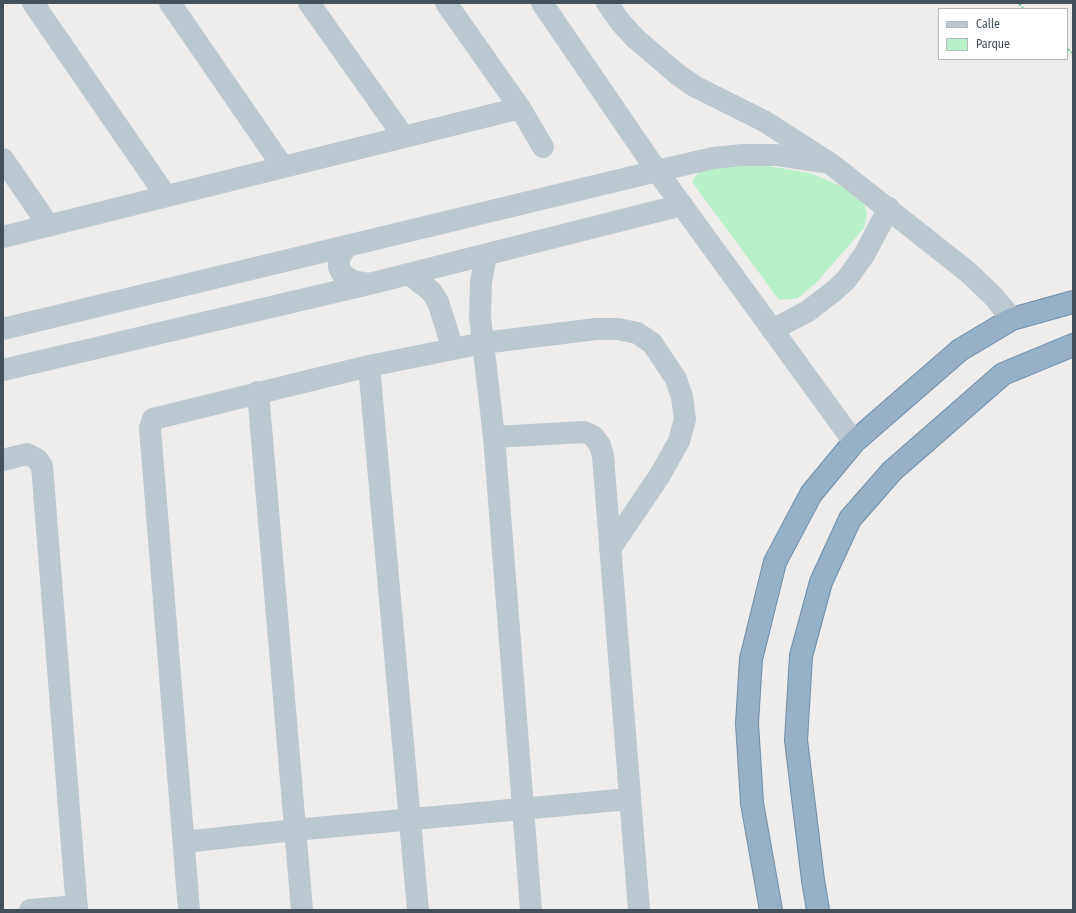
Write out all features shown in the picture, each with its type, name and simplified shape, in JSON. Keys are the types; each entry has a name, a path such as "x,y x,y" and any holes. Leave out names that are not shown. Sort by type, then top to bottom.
{"highway":[{"path":"771,910 752,796 747,723 752,659 775,562 811,494 854,442 960,350 1012,319 1073,302"},
{"path":"818,910 796,740 801,656 821,582 850,519 892,471 1003,374 1073,345"}],"street":[{"path":"33,3 166,196"},
{"path":"170,3 283,167"},
{"path":"309,3 404,137"},
{"path":"446,3 520,108 543,146"},
{"path":"542,3 657,171 854,442"},
{"path":"608,3 621,23 636,39 678,74 694,86 764,121 831,164 889,208 968,272 1012,319"},
{"path":"3,237 520,108"},
{"path":"3,330 713,158 744,155 776,156 831,164"},
{"path":"3,159 49,226"},
{"path":"3,370 369,284 682,205"},
{"path":"772,330 808,311 842,284 864,255 889,208"},
{"path":"348,246 339,258 339,267 343,275 353,281 369,284"},
{"path":"486,255 480,295 480,317 494,437 531,910"},
{"path":"409,274 431,291 438,302 453,349"},
{"path":"189,910 150,428 153,419 258,392 369,366 483,343 596,329 618,329 637,332 652,343 676,379 682,396 685,419 679,441 660,476 610,549"},
{"path":"369,366 418,910"},
{"path":"258,392 302,910"},
{"path":"494,437 584,432 593,436 600,445 610,549 639,910"},
{"path":"3,460 27,454 37,459 42,466 77,908 30,910"},
{"path":"184,842 522,808 629,799"}],"green space":[{"path":"722,166 768,166 810,173 845,188 862,198 867,213 864,228 815,284 798,298 779,300 692,182 699,171"}]}
